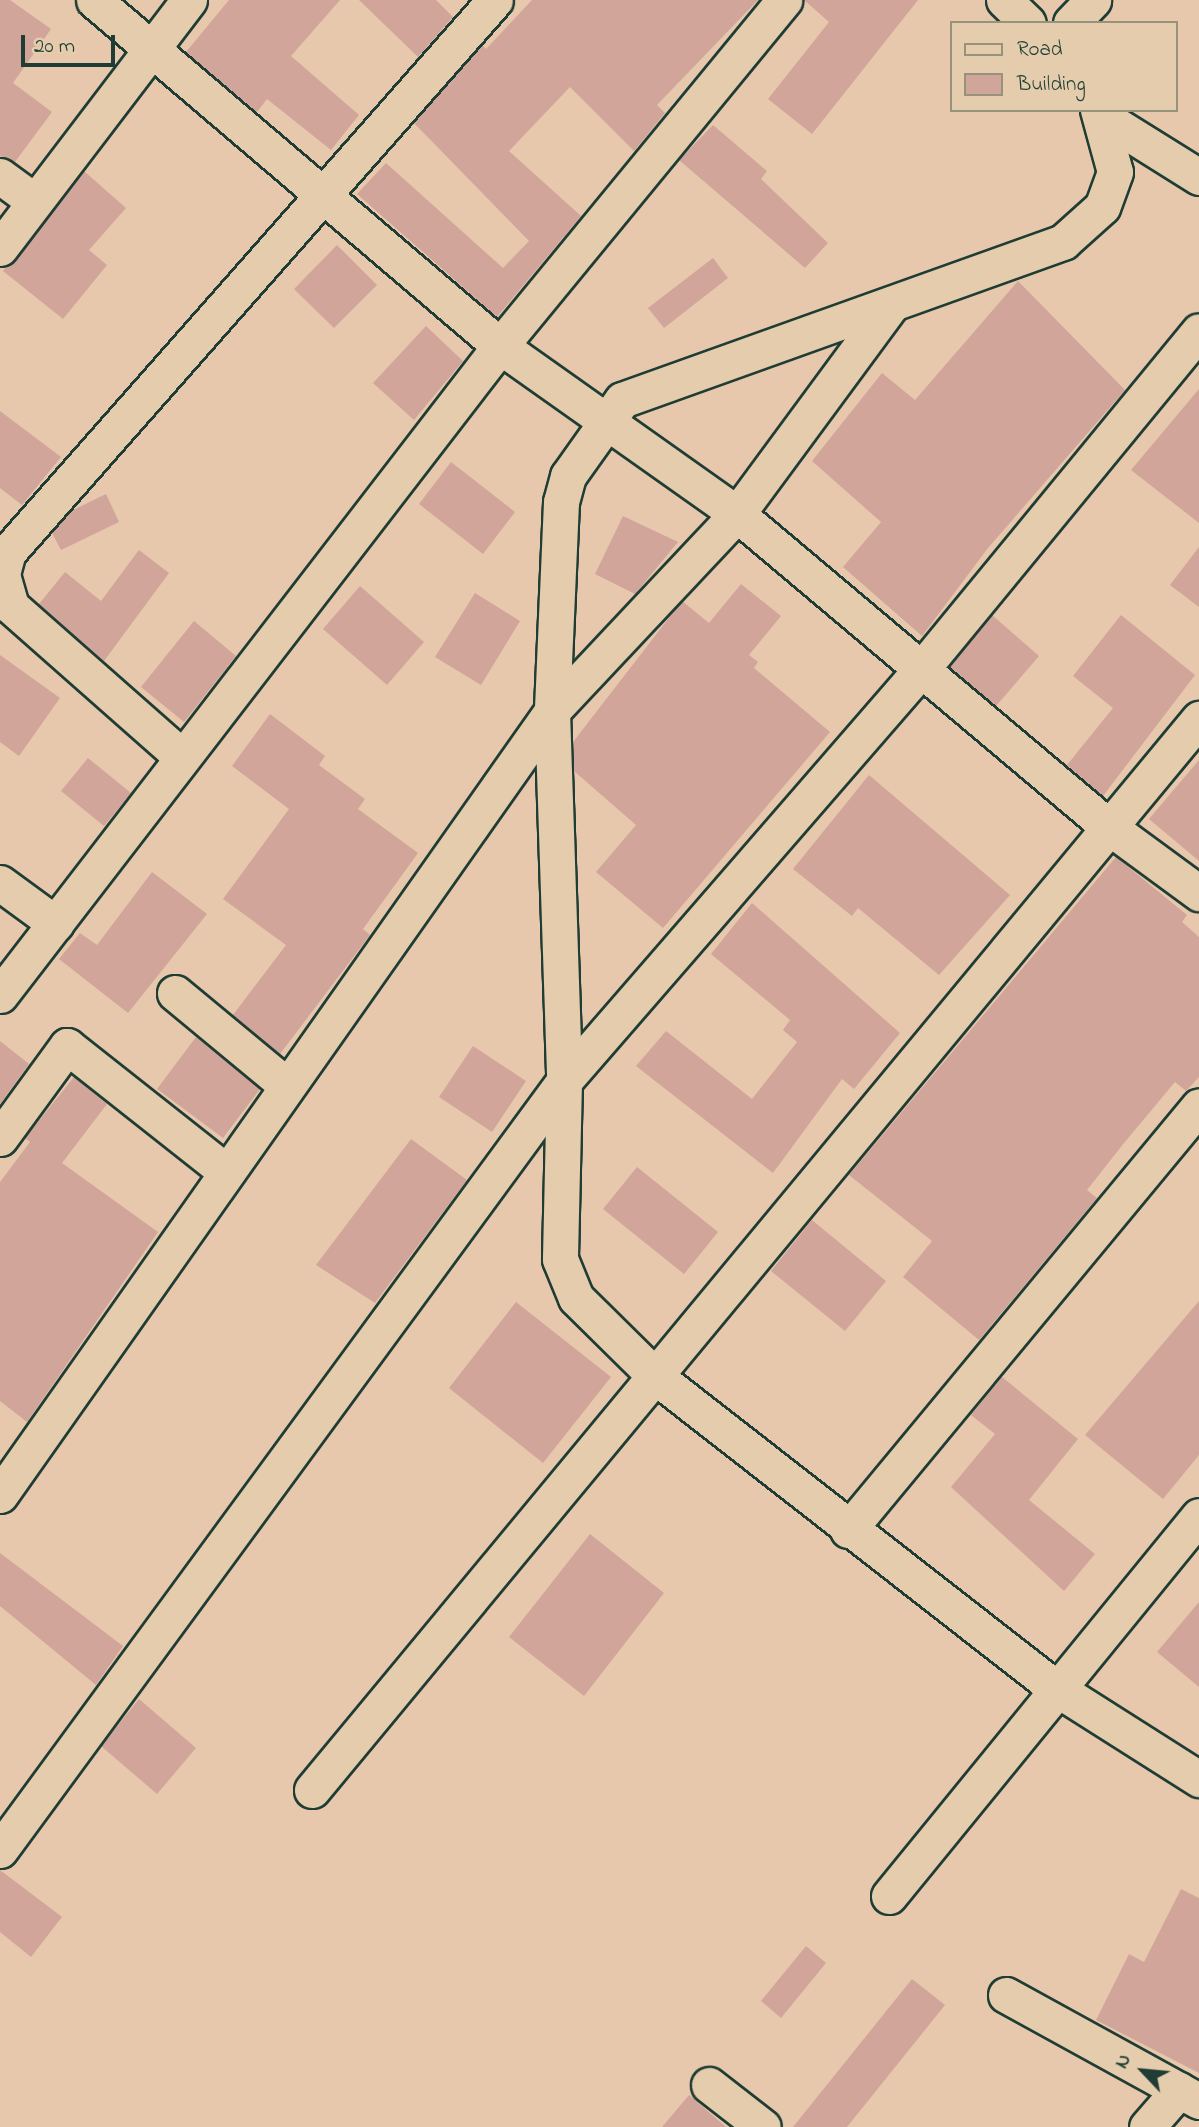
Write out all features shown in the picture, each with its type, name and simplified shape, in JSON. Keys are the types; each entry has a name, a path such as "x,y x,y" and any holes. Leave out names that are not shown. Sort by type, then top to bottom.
{"street":[{"path":"94,0 150,44 500,346 600,423 737,514 925,666 1109,827 1199,893"},
{"path":"0,248 150,44 188,0"},
{"path":"182,757 4,585 8,552 495,0"},
{"path":"0,995 500,346 784,0"},
{"path":"1004,0 1026,21"},
{"path":"1073,21 1093,0"},
{"path":"1101,114 1199,177"},
{"path":"1101,114 1115,172 1102,207 1073,233 891,305 622,400 600,423 568,476 561,502 552,711 564,1081 565,1279 576,1298 655,1376 848,1530 1054,1687 1199,1779"},
{"path":"0,176 34,201"},
{"path":"0,1495 224,1170 552,711 737,514 891,305"},
{"path":"0,1850 564,1081 925,666 1199,331"},
{"path":"312,1790 1199,719"},
{"path":"0,883 56,924"},
{"path":"175,993 285,1084"},
{"path":"0,1138 67,1045 224,1170"},
{"path":"848,1530 1199,1106"},
{"path":"889,1896 1054,1687 1199,1516"},
{"path":"1006,1995 1189,2095 1147,2127"},
{"path":"709,2085 763,2127"}],"building":[{"path":"0,0 10,0 51,29 13,83 52,112 15,162 0,156"},
{"path":"229,0 340,0 291,56 359,115 331,150 267,99 257,112 186,52"},
{"path":"359,0 436,0 453,17 418,57"},
{"path":"532,0 758,0 657,105 665,113 634,151 570,87 509,151 581,216 497,317 357,194 386,163 503,268 529,241 414,123 482,45 486,49"},
{"path":"804,0 918,0 812,134 768,99 829,22"},
{"path":"713,125 767,171 761,179 828,243 805,268 679,160"},
{"path":"84,171 126,208 89,250 107,265 63,319 3,271"},
{"path":"337,245 377,285 334,328 294,289"},
{"path":"713,258 728,278 664,328 648,308"},
{"path":"1018,281 1125,390 988,548 922,636 843,567 881,522 812,461 882,373 915,400"},
{"path":"426,326 463,361 414,420 373,383"},
{"path":"1199,389 1199,523 1131,470"},
{"path":"0,411 61,457 22,505 0,488"},
{"path":"451,462 515,512 483,554 419,504"},
{"path":"106,494 119,522 61,550 52,533 71,511"},
{"path":"623,516 678,542 635,594 595,574"},
{"path":"1199,547 1199,607 1170,585"},
{"path":"139,550 169,573 104,661 39,604 65,572 101,601"},
{"path":"741,584 781,616 749,655 758,662 754,668 830,732 663,928 596,872 636,825 574,771 573,742 682,601 709,623"},
{"path":"360,586 424,642 387,685 323,629"},
{"path":"475,593 520,621 481,685 435,657"},
{"path":"992,615 1039,656 996,706 950,667"},
{"path":"1121,615 1195,675 1103,796 1067,765 1113,708 1073,676"},
{"path":"194,621 236,656 184,722 141,687"},
{"path":"0,655 60,698 19,756 0,742"},
{"path":"270,714 325,756 319,765 365,799 358,809 418,853 363,929 370,935 280,1054 233,1015 286,945 223,899 289,809 232,766"},
{"path":"88,758 131,793 104,826 61,791"},
{"path":"1199,760 1199,861 1149,819"},
{"path":"869,775 1010,895 939,975 858,908 852,916 793,869"},
{"path":"1116,857 1187,915 1182,922 1199,937 1199,1077 1186,1091 1175,1082 1087,1190 1097,1198 979,1340 903,1277 932,1241 849,1175"},
{"path":"152,872 207,914 128,1013 59,959 80,933 97,945"},
{"path":"752,903 900,1033 854,1089 842,1079 773,1173 636,1066 666,1031 752,1099 797,1042 783,1030 790,1020 711,954"},
{"path":"196,1037 260,1089 223,1138 157,1089"},
{"path":"0,1041 29,1064 0,1104"},
{"path":"473,1046 526,1081 492,1132 439,1097"},
{"path":"74,1077 107,1104 62,1163 158,1232 27,1422 0,1401 0,1182 30,1142 25,1138"},
{"path":"411,1139 467,1180 375,1303 316,1265"},
{"path":"637,1167 718,1232 684,1274 603,1209"},
{"path":"812,1220 886,1281 845,1331 771,1271"},
{"path":"1199,1301 1199,1455 1163,1499 1085,1435"},
{"path":"516,1302 611,1377 543,1463 449,1388"},
{"path":"1002,1377 1078,1439 1029,1500 1095,1554 1064,1591 951,1487 995,1434 971,1415"},
{"path":"590,1534 664,1593 584,1696 509,1637"},
{"path":"0,1553 123,1646 96,1685 0,1606"},
{"path":"1199,1602 1199,1687 1157,1652"},
{"path":"139,1699 196,1748 157,1794 101,1746"},
{"path":"0,1870 62,1917 31,1957 0,1932"},
{"path":"1181,1889 1199,1898 1199,2073 1096,2020 1129,1954 1144,1962"},
{"path":"806,1946 826,1963 781,2018 761,2001"},
{"path":"912,1979 945,2005 847,2127 793,2127"},
{"path":"689,2095 726,2127 662,2127"}]}
